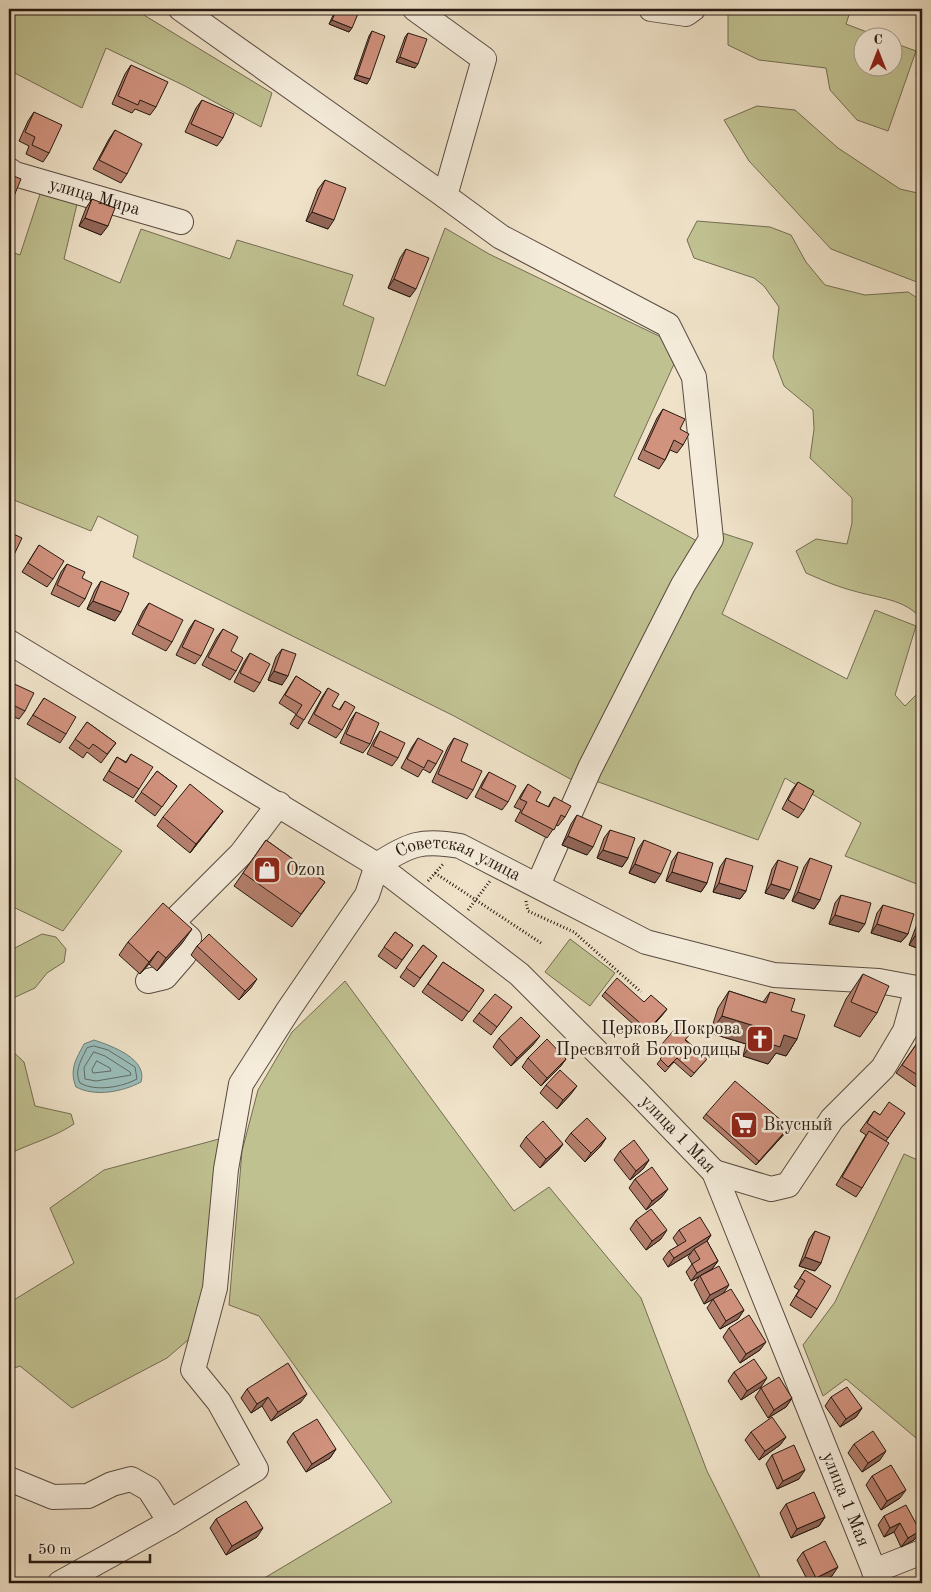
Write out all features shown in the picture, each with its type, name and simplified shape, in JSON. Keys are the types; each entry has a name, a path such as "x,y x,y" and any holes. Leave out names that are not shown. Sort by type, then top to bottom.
{"street":[{"path":"181,9 501,237 668,325 694,377 712,539 684,585 590,768 532,890"},
{"path":"415,9 484,59 445,196"},
{"path":"651,9 686,14 693,9"},
{"name":"улица Мира","path":"9,170 15,174 181,222"},
{"name":"Советская улица","path":"9,642 280,804 377,865 398,851 414,845 435,842 460,846 532,890 646,942 774,975 880,981 920,989"},
{"path":"148,981 165,977 184,955 189,938 172,923 241,854 280,804"},
{"path":"60,1583 170,1522 256,1469 219,1402 193,1370 215,1288 226,1169 241,1084 288,1009 367,895 377,865"},
{"name":"улица 1 Мая","path":"377,865 519,974 714,1172 876,1577"},
{"path":"714,1172 771,1189 788,1185 832,1119 883,1068 905,1031 920,989"},
{"path":"9,1479 53,1497 88,1496 112,1484 131,1479 149,1489 170,1522"},
{"path":"876,1577 922,1552"}],"path":[{"path":"424,886 448,858"},
{"path":"435,873 541,943"},
{"path":"463,917 492,879 483,875"},
{"path":"532,890 528,911 574,932 641,992"}],"green space":[{"path":"9,9 134,9 272,93 261,127 185,86 106,48 82,108 9,70"},
{"path":"725,9 851,9 846,24 856,28 854,28 854,78 904,78 904,47 916,51 888,131 857,120 830,90 826,68 759,60 728,45 728,15"},
{"path":"757,106 795,110 838,148 900,189 922,194 922,284 831,249 749,161 724,120"},
{"path":"40,194 77,204 64,259 120,283 141,229 230,259 237,240 353,275 343,305 374,318 357,375 385,386 445,228 489,254 661,337 674,364 614,496 699,542 576,782 454,716 133,557 138,536 98,516 91,531 9,498 9,251 20,255"},
{"path":"697,221 770,227 791,235 806,262 825,285 865,295 908,292 922,301 922,620 916,613 900,603 842,587 806,573 796,551 816,539 847,544 852,523 852,498 810,458 814,429 813,410 784,386 773,357 779,307 764,286 754,278 694,258 687,240"},
{"path":"722,533 753,543 722,614 847,679 875,610 916,626 895,695 905,706 922,689 922,886 845,856 861,823 785,778 758,840 593,780"},
{"path":"9,774 122,851 63,931 9,905"},
{"path":"42,934 56,937 66,949 64,962 47,973 35,988 9,1000 9,951"},
{"path":"570,939 615,973 590,1006 545,972"},
{"path":"345,981 514,1211 549,1187 641,1298 707,1471 763,1583 256,1583 392,1502 259,1316 229,1305 242,1151 258,1090 292,1032"},
{"path":"9,1048 24,1062 35,1106 71,1114 74,1124 9,1154"},
{"path":"219,1139 204,1304 188,1340 167,1358 72,1408 20,1366 9,1370 9,1303 74,1263 50,1208 104,1170"},
{"path":"904,1154 922,1162 922,1443 846,1379 823,1396 803,1345 835,1302"}],"water":[{"path":"94,1040 119,1050 134,1060 142,1074 141,1082 117,1091 108,1092 91,1092 76,1087 73,1070 76,1060 84,1044"}],"building":[{"path":"337,9 360,9 352,28 332,20"},
{"path":"372,31 385,36 370,79 357,75"},
{"path":"408,33 427,39 418,64 400,57"},
{"path":"131,65 168,82 156,107 140,100 138,105 118,96"},
{"path":"202,100 234,114 223,138 191,124"},
{"path":"34,112 62,125 49,153 32,145 35,137 25,132"},
{"path":"115,130 142,144 127,174 99,160"},
{"path":"9,174 21,179 12,201 9,199"},
{"path":"325,180 346,188 334,220 312,212"},
{"path":"92,199 115,208 108,226 85,218"},
{"path":"406,249 429,258 416,289 394,279"},
{"path":"663,409 685,419 680,429 689,434 683,445 674,440 665,460 644,450"},
{"path":"9,532 22,538 13,557 9,555"},
{"path":"39,545 64,561 53,579 28,563"},
{"path":"67,564 85,572 82,578 92,583 85,599 57,585"},
{"path":"101,581 129,593 121,612 93,601"},
{"path":"149,603 183,620 172,642 138,625"},
{"path":"195,620 214,629 201,656 182,647"},
{"path":"223,629 238,637 231,651 243,658 236,671 208,657"},
{"path":"282,649 296,654 288,676 274,671"},
{"path":"250,653 270,664 260,683 240,673"},
{"path":"296,676 321,692 304,720 296,715 302,705 285,695"},
{"path":"10,682 34,693 25,711 9,703"},
{"path":"328,688 339,694 332,706 340,710 345,701 355,707 342,730 314,714"},
{"path":"44,698 76,717 66,734 33,715"},
{"path":"356,712 379,723 370,744 346,734"},
{"path":"87,722 116,743 107,754 93,744 89,749 75,739"},
{"path":"380,731 405,743 398,758 373,746"},
{"path":"418,738 443,751 436,764 428,760 424,768 407,759"},
{"path":"454,738 468,744 461,761 482,771 473,790 438,774"},
{"path":"131,754 153,767 139,789 109,771 117,757 126,763"},
{"path":"157,771 177,786 162,807 141,792"},
{"path":"489,772 516,786 508,802 481,788"},
{"path":"798,782 814,791 804,810 788,800"},
{"path":"190,784 223,811 196,844 163,817"},
{"path":"528,784 541,792 536,801 549,807 554,797 571,806 565,817 561,815 554,830 521,813 527,802 520,799"},
{"path":"577,815 602,826 593,847 568,836"},
{"path":"610,830 635,838 628,858 603,850"},
{"path":"266,840 325,882 301,914 243,873"},
{"path":"644,840 671,851 661,874 635,864"},
{"path":"678,852 713,863 707,883 672,872"},
{"path":"726,858 753,866 746,891 719,883"},
{"path":"810,858 832,866 820,900 798,892"},
{"path":"778,860 798,867 790,890 771,884"},
{"path":"841,895 871,903 865,924 835,915"},
{"path":"163,903 192,929 166,958 158,951 149,962 128,942"},
{"path":"883,905 914,914 908,934 877,924"},
{"path":"922,918 922,939 915,936"},
{"path":"395,932 413,945 402,960 384,947"},
{"path":"209,934 257,979 245,991 197,946"},
{"path":"423,945 437,956 420,978 406,968"},
{"path":"443,962 484,990 469,1012 428,984"},
{"path":"863,974 889,986 877,1013 851,1002"},
{"path":"617,978 644,1002 651,995 667,1009 648,1030 605,992"},
{"path":"729,991 766,1003 770,992 795,999 791,1011 805,1015 797,1039 784,1035 780,1047 755,1039 758,1027 722,1016"},
{"path":"495,994 512,1007 497,1027 479,1013"},
{"path":"521,1017 540,1036 517,1058 499,1038"},
{"path":"680,1023 691,1033 685,1040 707,1059 694,1073 677,1058 668,1067 660,1059 668,1050 662,1044"},
{"path":"547,1039 566,1059 547,1078 528,1058"},
{"path":"920,1039 922,1041 922,1078 902,1065"},
{"path":"560,1070 577,1086 563,1100 546,1085"},
{"name":"Вкусный","path":"735,1081 789,1127 759,1161 706,1114"},
{"path":"889,1102 905,1113 888,1138 867,1123 874,1111 880,1115"},
{"path":"587,1118 606,1138 591,1153 571,1133"},
{"path":"543,1121 563,1144 546,1159 526,1137"},
{"path":"869,1131 889,1143 862,1188 842,1177"},
{"path":"634,1140 649,1160 636,1171 620,1151"},
{"path":"652,1167 668,1189 652,1201 635,1179"},
{"path":"651,1209 667,1230 652,1241 636,1220"},
{"path":"700,1217 711,1235 674,1258 669,1251 686,1241 679,1230"},
{"path":"815,1231 830,1237 821,1263 805,1257"},
{"path":"707,1241 718,1261 697,1273 692,1264 700,1259 694,1249"},
{"path":"719,1266 729,1285 710,1295 700,1276"},
{"path":"805,1270 831,1286 817,1309 796,1296 805,1281 800,1278"},
{"path":"731,1289 744,1310 726,1321 713,1299"},
{"path":"749,1315 766,1342 746,1354 729,1328"},
{"path":"754,1359 767,1378 747,1391 734,1372"},
{"path":"288,1363 307,1394 278,1412 268,1397 257,1404 247,1389"},
{"path":"779,1377 792,1398 774,1410 761,1388"},
{"path":"847,1387 862,1408 846,1419 831,1397"},
{"path":"772,1417 786,1437 765,1451 751,1432"},
{"path":"317,1419 336,1449 312,1464 293,1433"},
{"path":"873,1431 886,1451 868,1463 854,1444"},
{"path":"794,1445 805,1470 783,1481 772,1455"},
{"path":"891,1465 906,1490 887,1501 872,1476"},
{"path":"814,1492 825,1517 797,1529 786,1504"},
{"path":"246,1501 263,1528 232,1546 216,1519"},
{"path":"906,1505 920,1531 908,1538 900,1523 890,1528 884,1516"},
{"path":"825,1541 838,1567 816,1578 803,1552"}],"place":[{"name":"Ozon","path":"267,870"},
{"name":"Церковь Покрова Пресвятой Богородицы","path":"760,1039"},
{"name":"Вкусный","path":"744,1125"}]}
